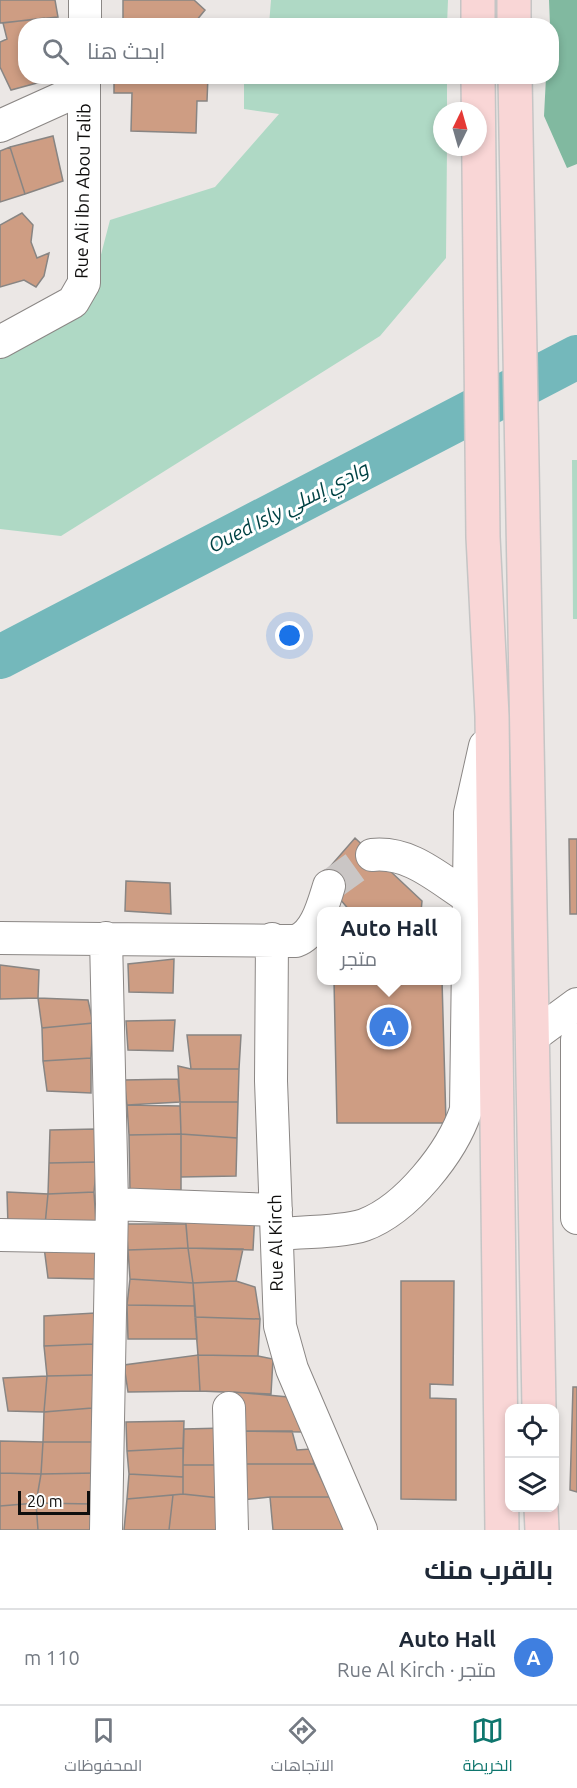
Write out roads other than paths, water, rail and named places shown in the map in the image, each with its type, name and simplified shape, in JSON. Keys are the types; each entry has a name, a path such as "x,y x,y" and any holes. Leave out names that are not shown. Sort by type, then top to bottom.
{"main road":[{"path":"478,0 478,18"},
{"path":"514,0 514,18"},
{"path":"478,84 483,499 492,716 502,1530"},
{"path":"515,84 539,1404"},
{"path":"541,1512 542,1530"}],"street":[{"path":"85,0 85,18"},
{"path":"0,126 80,84"},
{"name":"Rue Ali Ibn Abou Talib","path":"0,342 73,302 81,292 85,273 84,84"},
{"path":"112,1204 276,1222 362,1226 380,1218 419,1184 441,1159 458,1132 466,1110 470,813 492,716"},
{"path":"372,855 390,853 410,859 468,897"},
{"path":"321,907 329,886"},
{"path":"0,938 296,940 307,934 317,918"},
{"path":"106,938 112,1204 106,1530"},
{"name":"Rue Al Kirch","path":"272,939 271,1081 280,1326 292,1369 361,1530"},
{"path":"532,1037 577,1004"},
{"path":"577,1040 577,1218"},
{"path":"0,1235 111,1237"},
{"path":"229,1408 232,1530"}],"waterway":[{"name":"Oued Isly وادي إسلي","path":"0,657 577,357"}],"tunnel":[{"path":"329,886 372,855"}],"place":[{"name":"Auto Hall","path":"389,1027"}]}
